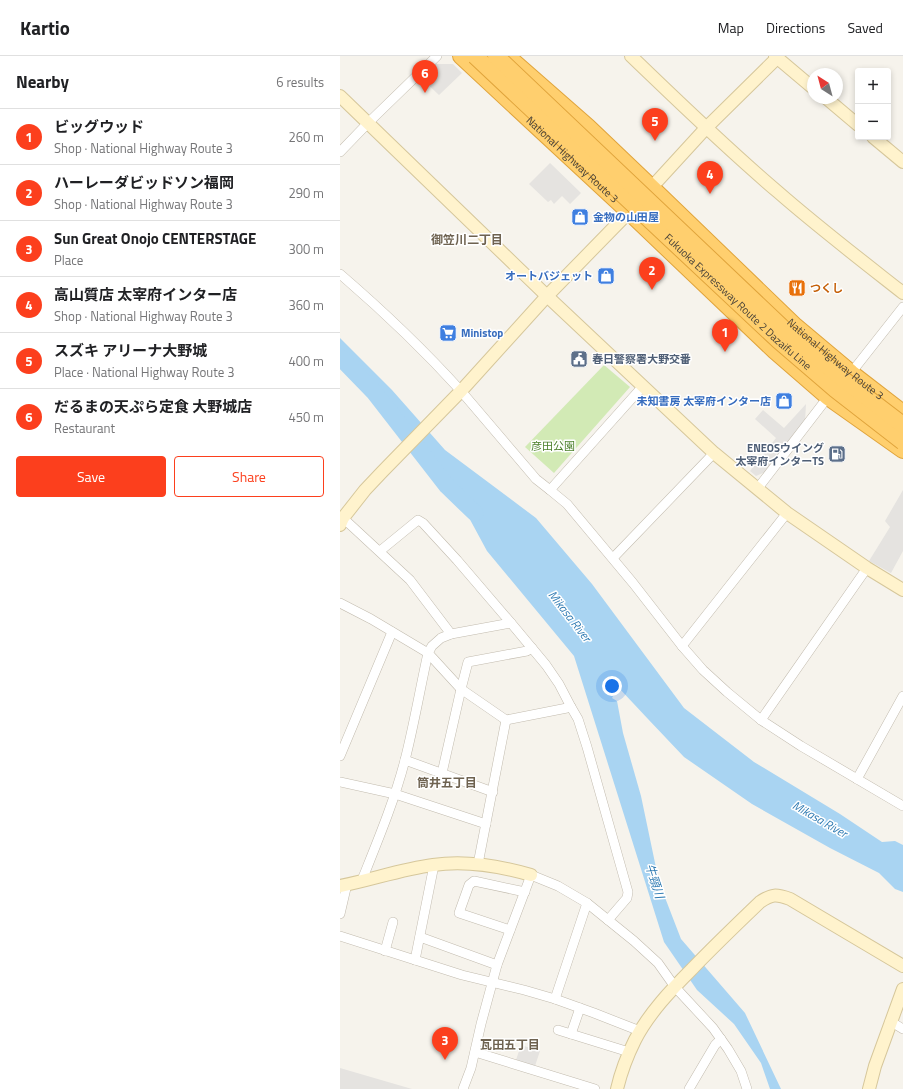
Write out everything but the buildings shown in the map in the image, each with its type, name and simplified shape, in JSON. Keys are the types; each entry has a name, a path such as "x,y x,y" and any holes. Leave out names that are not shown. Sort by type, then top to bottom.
{"highway":[{"name":"National Highway Route 3","path":"461,56 629,212 775,351 828,397 903,450"},
{"name":"Fukuoka Expressway Route 2 Dazaifu Line","path":"475,56 779,341 836,390 903,442"},
{"name":"Fukuoka Expressway Route 2 Dazaifu Line","path":"496,56 787,332 844,380 903,425"},
{"name":"National Highway Route 3","path":"507,56 588,127 795,326 851,373 903,413"}],"street":[{"path":"340,152 437,56"},
{"path":"631,56 706,128 777,192 837,242 903,293"},
{"path":"452,634 410,580 380,551 341,520 365,490 461,391 547,296 652,188 706,128 776,57 807,83"},
{"path":"340,96 547,296 714,453 787,513 867,568 903,590"},
{"path":"833,104 855,122"},
{"path":"877,140 903,162"},
{"path":"340,274 372,301 461,391 536,479 567,504 613,558 682,646 703,670 760,720 903,806"},
{"path":"851,373 903,307"},
{"path":"550,490 643,386"},
{"path":"758,488 828,397"},
{"path":"613,558 714,453"},
{"path":"682,646 787,513"},
{"path":"380,551 418,520 420,520 512,623 546,665 559,684 578,719 628,892 627,898 608,920"},
{"path":"760,720 867,568"},
{"path":"340,603 371,619 428,653 461,689 506,720 571,707"},
{"path":"362,880 386,821 395,794 405,760 428,653 432,646 441,638 452,634 512,623"},
{"path":"340,756 392,632"},
{"path":"442,773 468,662 527,651 532,648"},
{"path":"857,779 903,696"},
{"path":"478,864 506,720"},
{"path":"405,760 493,792"},
{"path":"340,782 395,794 486,824"},
{"path":"340,914 344,885 434,865 478,864 507,868 531,875 558,886 587,903 634,941 658,963 677,984 721,1039 741,1071 747,1089"},
{"path":"415,960 434,865"},
{"path":"463,1089 471,1068 497,965 531,875"},
{"path":"510,930 459,913 469,885 474,881 525,892"},
{"path":"617,1089 623,1069 640,1031 661,1002 702,958 760,902 769,896 780,896 790,900 903,966"},
{"path":"555,999 587,903"},
{"path":"385,951 393,922"},
{"path":"340,936 462,976 492,982 555,999 640,1031"},
{"path":"420,937 497,965"},
{"path":"869,1089 890,1021 903,989"},
{"path":"571,1034 580,1008"},
{"path":"890,1021 903,1029"},
{"path":"558,1030 630,1052"},
{"path":"689,1089 715,1045 721,1039"},
{"path":"474,1052 595,1089"}],"green space":[{"name":"彦田公園","path":"604,365 630,387 554,473 525,447"}],"shaded area":[{"path":"435,64 453,64 462,73 439,95 421,78"},
{"path":"550,163 581,193 570,204 562,196 554,204 551,200 548,202 529,184"},
{"path":"806,404 805,422 763,473 756,476 750,471 776,438 755,419 763,410 784,428"},
{"path":"903,490 903,551 891,573 869,561 890,527 885,521"},
{"path":"521,1045 540,1051 535,1066 516,1060"},
{"path":"340,1068 412,1089 340,1089"}],"water":[{"name":"牛頸川","path":"340,338 392,390 445,450 536,518 592,584 684,708 754,762 840,814 882,842 895,841 903,845 903,892 895,889 879,873 830,848 752,804 684,757 618,687 612,698 617,701 623,733 641,796 659,882 681,939 745,1013 781,1089 770,1089 761,1063 734,1024 697,990 664,942 574,656 487,551 447,477 401,422 340,363"}],"waterway":[{"name":"Mikasa River","path":"340,357 374,392 447,486 475,513"}],"place":[{"name":"だるまの天ぷら定食 大野城店","path":"425,93"},
{"name":"スズキ アリーナ大野城","path":"655,141"},
{"name":"高山質店 太宰府インター店","path":"710,194"},
{"name":"金物の山田屋","path":"580,217"},
{"name":"オートバジェット","path":"606,276"},
{"name":"つくし","path":"797,288"},
{"name":"ハーレーダビッドソン福岡","path":"652,290"},
{"name":"Ministop","path":"448,333"},
{"name":"ビッグウッド","path":"725,352"},
{"name":"春日警察署大野交番","path":"579,359"},
{"name":"未知書房 太宰府インター店","path":"784,401"},
{"name":"ENEOSウイング 太宰府インターTS","path":"837,454"},
{"name":"Sun Great Onojo CENTERSTAGE","path":"445,1060"}],"district":[{"name":"御笠川二丁目","path":"467,239"},
{"name":"筒井五丁目","path":"447,782"},
{"name":"瓦田五丁目","path":"510,1044"}]}
